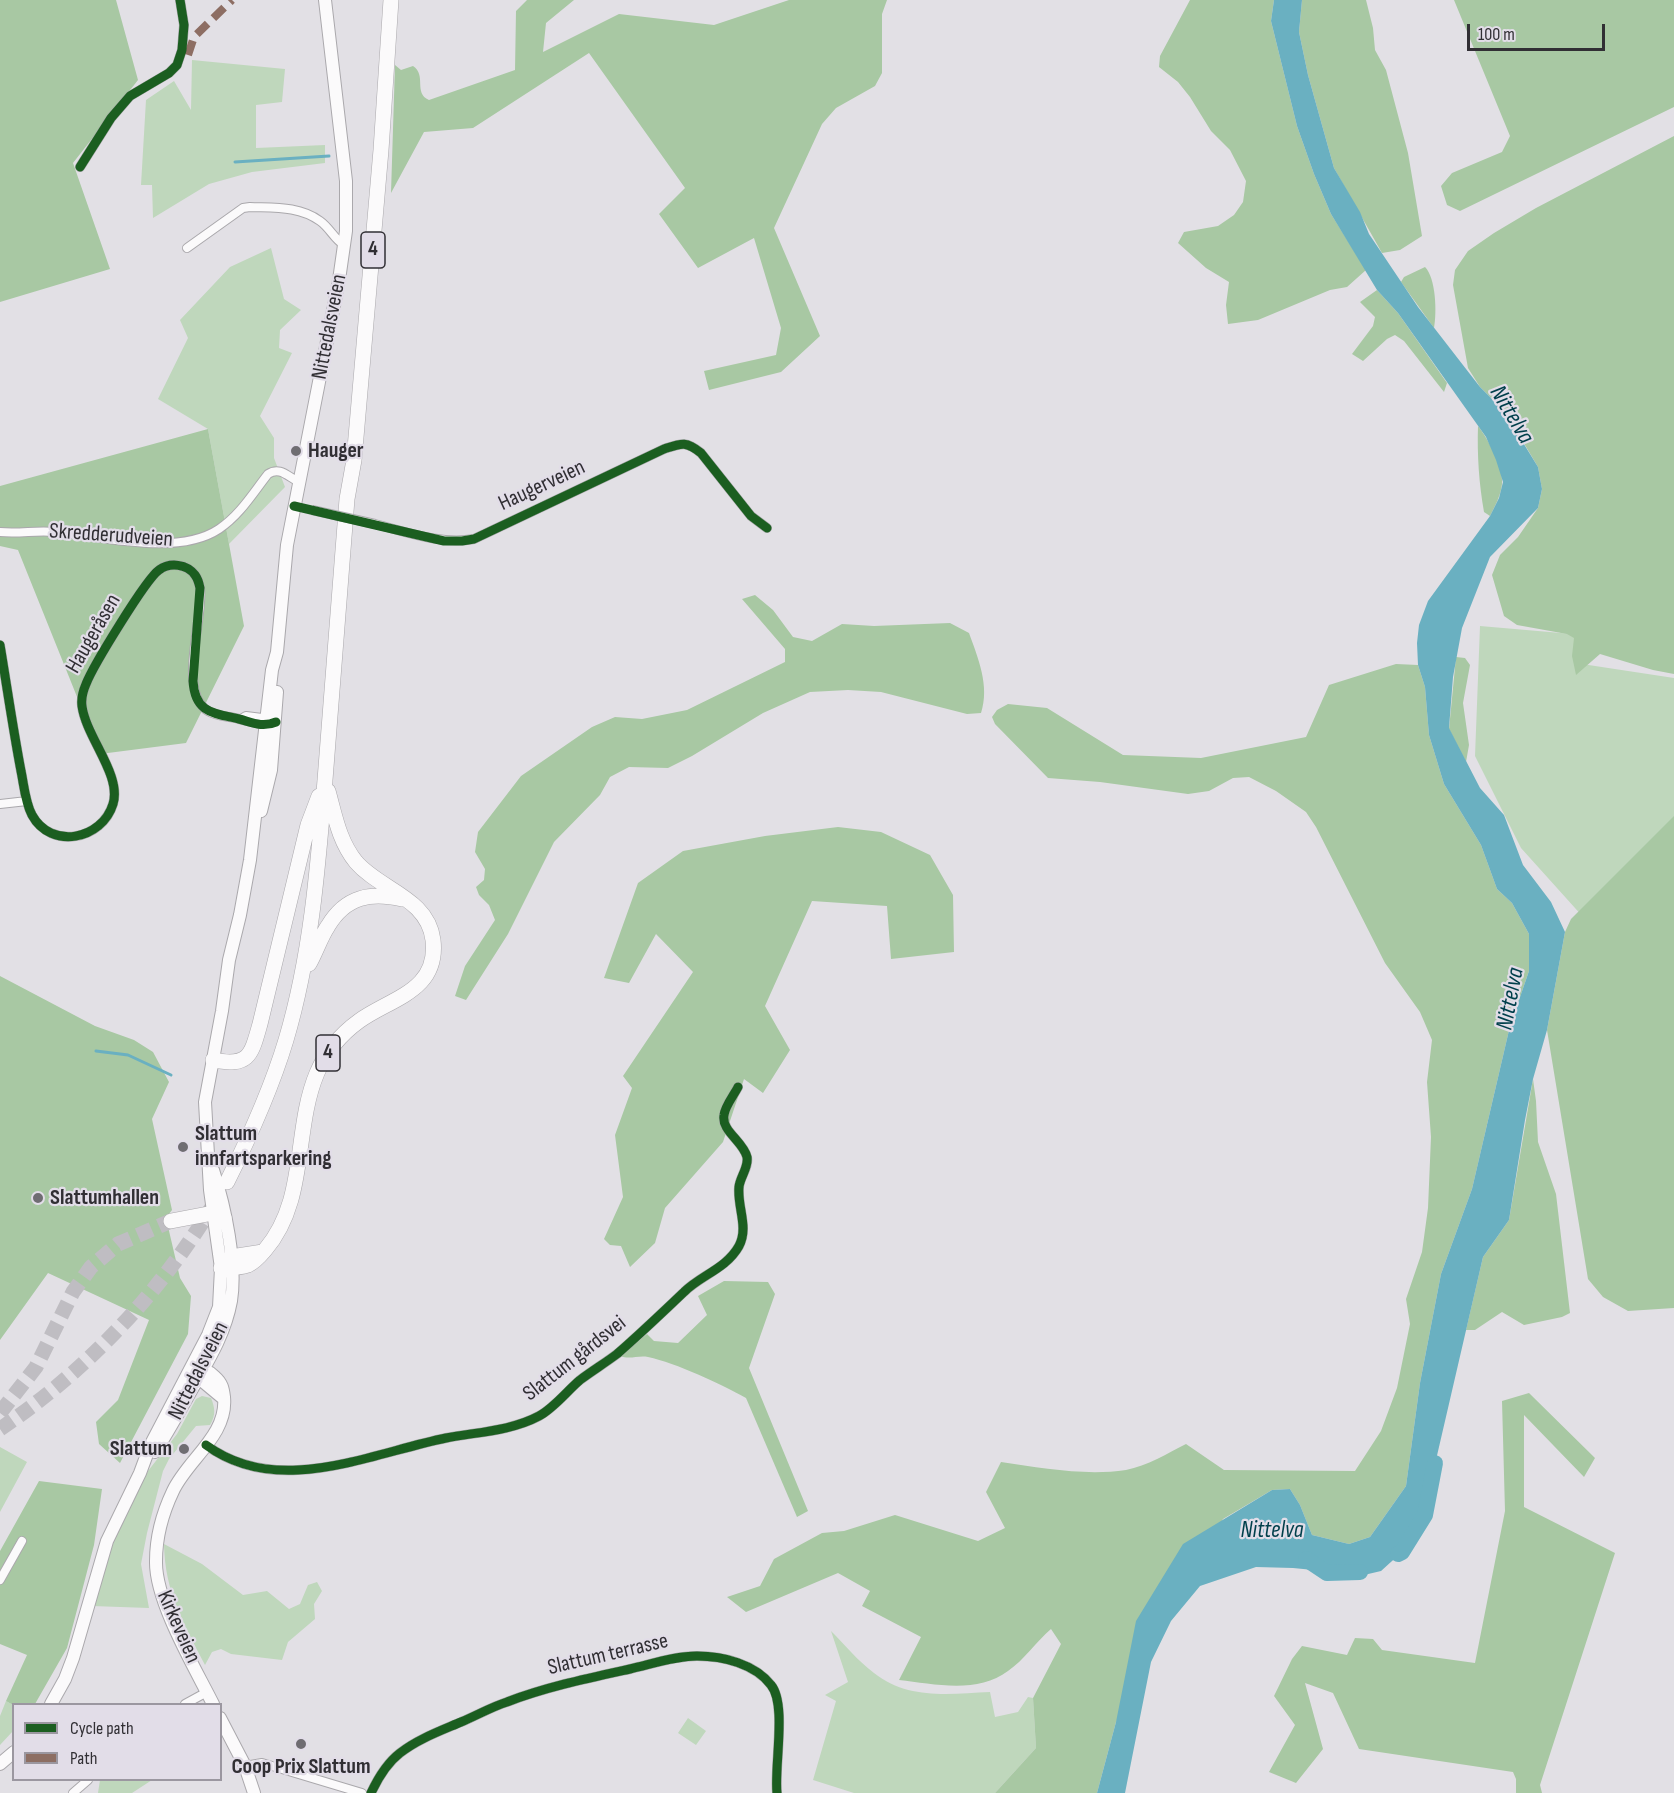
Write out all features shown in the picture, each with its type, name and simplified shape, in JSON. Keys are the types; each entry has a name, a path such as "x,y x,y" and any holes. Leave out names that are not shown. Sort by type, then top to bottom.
{"highway":[{"name":"4","path":"347,499 346,459 374,149 382,0"},
{"name":"4","path":"227,1182 254,1126 287,1038 302,974 314,900 347,499 354,460 376,214 391,0"},
{"name":"4","path":"228,1264 263,1252 277,1232 290,1201 310,1093 326,1056 340,1038 358,1022 414,990 429,968 434,949 431,930 423,914 408,900 370,874 352,856 340,833 325,779"},
{"name":"4","path":"213,1060 237,1063 249,1054 254,1044 308,825 325,779"},
{"name":"4","path":"302,974 315,954 328,926 348,905 360,898 378,895 408,900"},
{"path":"171,1221 219,1215"}],"main road":[{"name":"Nittedalsveien","path":"140,1473 170,1429 201,1374 226,1321 232,1289 219,1215 219,1189 209,1156 205,1112 229,960 243,904 254,829 269,722 272,670 277,652 285,555 344,245 346,181 325,0"},
{"name":"Nittedalsveien","path":"52,1703 73,1658 107,1541 140,1473 150,1446 208,1335 219,1307 228,1264"},
{"name":"Kirkeveien","path":"190,1368 201,1374 224,1399 225,1408 222,1421 183,1473 171,1494 160,1532 156,1561 157,1580 165,1606 212,1703"},
{"path":"222,1722 245,1766 254,1793"},
{"path":"0,1764 12,1754"}],"street":[{"path":"80,167 111,118 130,96 169,73 177,65 183,50 184,25 180,0"},
{"path":"187,248 243,208 250,207 301,210 321,221 344,245"},
{"name":"Haugerveien","path":"294,506 444,541 462,541 474,539 664,449 682,443 691,445 701,453 751,516 767,528"},
{"name":"Skredderudveien","path":"0,532 53,531 133,542 185,541 210,534 235,516 268,474 274,471 282,472 299,482"},
{"name":"Haugeråsen","path":"0,645 31,814 47,831 67,837 78,837 96,828 114,803 113,782 86,718 82,697 90,675 129,612 153,574 163,567 171,565 187,568 195,575 201,588 193,681 197,700 205,709 214,714 241,719 246,716 269,722"},
{"path":"0,804 27,801"},
{"name":"Slattum gårdsvei","path":"206,1445 221,1455 251,1468 289,1472 340,1465 446,1438 512,1426 540,1415 662,1315 686,1290 716,1271 730,1258 740,1244 743,1227 739,1187 748,1161 743,1146 724,1126 723,1115 738,1087"},
{"path":"0,1580 22,1541"},
{"name":"Slattum terrasse","path":"371,1793 388,1765 398,1754 419,1740 507,1702 580,1681 676,1658 696,1656 721,1659 750,1668 774,1688 777,1697 779,1733 777,1793"},
{"name":"Kirkeveien","path":"187,1703 207,1692"},
{"path":"245,1766 262,1763 362,1793"},
{"path":"73,1793 86,1781"}],"green space":[{"path":"0,0 116,0 138,80 73,163 110,269 0,302"},
{"path":"527,0 574,0 546,23 543,52 619,14 714,25 789,0 887,0 882,14 882,73 875,86 836,108 822,124 774,228 820,336 781,372 709,390 704,371 776,355 781,328 754,238 698,268 659,214 685,188 589,53 473,128 424,132 391,193 395,65 401,70 413,66 417,70 422,93 429,100 515,70 516,11"},
{"path":"1190,0 1274,0 1271,21 1297,126 1331,214 1366,270 1347,287 1330,290 1258,320 1228,324 1226,305 1229,282 1206,268 1178,243 1184,232 1218,226 1234,215 1243,202 1246,181 1230,150 1211,131 1190,97 1178,82 1159,67 1160,56"},
{"path":"1302,0 1366,0 1373,28 1375,50 1386,70 1408,153 1422,236 1400,250 1382,253 1334,168 1308,75 1299,32"},
{"path":"1454,0 1674,0 1674,107 1460,211 1447,205 1441,186 1452,173 1502,152 1510,136"},
{"path":"192,60 285,69 282,102 256,105 256,148 325,145 325,163 252,172 209,184 153,218 152,185 141,185 146,100 174,81 191,110"},
{"path":"1674,136 1674,674 1600,654 1576,675 1572,656 1574,638 1567,634 1517,625 1504,616 1492,575 1500,555 1518,537 1538,508 1542,489 1538,467 1522,440 1503,410 1480,387 1468,368 1453,285 1455,270 1468,251 1494,233 1536,208"},
{"path":"271,248 284,299 301,310 280,330 279,348 292,353 260,416 274,438 274,458 285,487 229,544 208,429 158,399 188,338 180,320 230,267"},
{"path":"1425,267 1429,272 1433,287 1434,328 1401,282 1404,277"},
{"path":"1377,290 1398,313 1447,383 1444,392 1404,341 1395,335 1387,339 1363,361 1352,354 1373,326 1375,317 1360,302"},
{"path":"1478,426 1494,454 1502,477 1498,500 1490,516 1484,512 1481,491"},
{"path":"208,429 244,626 186,743 100,754 18,550 0,546 0,486"},
{"path":"755,595 773,610 793,637 812,641 842,624 874,626 950,623 969,633 976,652 984,682 981,713 967,714 881,692 848,690 810,692 763,713 668,768 629,767 610,777 600,795 554,842 508,934 466,1000 455,996 465,966 495,920 489,905 479,895 476,887 484,880 485,869 475,852 478,832 521,776 592,727 615,717 642,719 687,710 785,662 785,649 742,599"},
{"path":"1480,626 1584,635 1582,664 1674,678 1674,823 1584,918 1521,848 1475,756"},
{"path":"1456,657 1465,658 1470,665 1463,703 1469,745 1466,762 1449,729"},
{"path":"1396,664 1418,665 1425,687 1429,735 1444,784 1481,845 1497,889 1512,903 1529,934 1529,971 1510,1026 1472,1189 1441,1274 1420,1383 1406,1486 1370,1537 1349,1544 1312,1535 1300,1505 1290,1489 1272,1490 1223,1519 1116,1722 1097,1793 995,1793 1036,1748 1033,1698 1061,1644 1051,1629 1019,1662 996,1678 970,1685 941,1685 899,1680 921,1637 862,1606 870,1591 838,1573 746,1612 727,1597 760,1586 774,1559 822,1533 844,1531 895,1515 978,1541 1005,1528 986,1492 1001,1462 1064,1470 1111,1472 1142,1466 1186,1444 1224,1470 1355,1471 1381,1431 1397,1388 1410,1324 1406,1299 1422,1252 1428,1208 1431,1137 1427,1082 1432,1040 1420,1012 1385,963 1316,827 1306,812 1276,791 1249,777 1233,778 1209,791 1188,794 1100,782 1048,778 995,724 992,717 997,710 1008,704 1047,708 1123,755 1201,758 1306,737 1329,685"},
{"path":"1674,816 1674,1308 1628,1311 1603,1297 1588,1279 1547,1030 1565,932 1571,919"},
{"path":"838,827 881,832 930,855 953,895 954,952 891,959 887,906 812,901 765,1006 790,1050 763,1093 744,1079 723,1142 665,1208 655,1243 630,1267 621,1246 610,1245 604,1239 623,1197 615,1135 632,1088 623,1076 693,972 656,934 629,983 604,978 638,883 683,851 765,836"},
{"path":"0,976 95,1026 134,1040 153,1052 169,1082 152,1119 172,1210 166,1218 180,1278 191,1296 188,1334 120,1463 99,1444 96,1422 118,1400 149,1320 48,1273 0,1340"},
{"path":"1533,1079 1538,1142 1556,1194 1570,1313 1562,1317 1524,1325 1502,1312 1475,1330 1466,1330 1483,1257 1509,1220"},
{"path":"724,1281 768,1282 775,1294 749,1368 808,1511 797,1517 746,1398 672,1364 648,1357 620,1356 647,1334 654,1341 678,1343 707,1315 698,1296"},
{"path":"1529,1393 1595,1458 1584,1477 1524,1415 1524,1507 1615,1553 1540,1785 1542,1793 1516,1793 1516,1779 1513,1772 1359,1749 1333,1693 1305,1683 1323,1749 1296,1783 1269,1772 1295,1725 1274,1696 1292,1659 1302,1646 1347,1655 1355,1638 1373,1639 1382,1650 1475,1663 1505,1511 1502,1401"},
{"path":"202,1396 211,1398 214,1412 212,1421 210,1425 196,1426 169,1459 163,1471 147,1533 141,1564 149,1608 92,1606 119,1525 148,1471 177,1434 196,1399"},
{"path":"0,1447 27,1462 0,1512"},
{"path":"39,1481 102,1489 94,1545 67,1648 36,1703 12,1704 6,1701 27,1655 0,1644 0,1551"},
{"path":"164,1544 202,1564 243,1595 267,1591 289,1609 300,1604 308,1585 317,1582 322,1591 314,1604 315,1619 288,1642 282,1660 231,1654 221,1649 212,1652 205,1665 177,1607 168,1578"},
{"path":"831,1631 868,1668 887,1682 901,1688 944,1694 990,1692 995,1717 1018,1712 1028,1697 1033,1698 1036,1748 995,1793 854,1793 813,1780 836,1701 825,1695 848,1682"},
{"path":"6,1701 12,1704 12,1732 0,1745 0,1716"},
{"path":"688,1718 706,1731 696,1745 678,1733"},
{"path":"100,1781 150,1781 132,1793 98,1793"}],"water":[{"name":"Nittelva","path":"1274,0 1302,0 1299,32 1308,75 1334,168 1360,212 1369,234 1418,307 1480,387 1503,410 1538,467 1542,489 1538,508 1490,557 1462,628 1453,677 1449,728 1480,788 1504,815 1523,865 1551,902 1565,932 1547,1030 1533,1079 1525,1120 1509,1220 1483,1257 1423,1516 1402,1552 1381,1571 1364,1575 1256,1567 1200,1586 1171,1621 1151,1662 1125,1793 1097,1793 1116,1722 1136,1621 1183,1544 1272,1490 1290,1489 1300,1505 1312,1535 1349,1544 1370,1537 1406,1486 1420,1383 1441,1274 1472,1189 1510,1026 1529,971 1529,934 1512,903 1497,889 1481,845 1444,784 1429,735 1425,687 1418,665 1419,625 1428,601 1490,516 1499,498 1503,482 1486,437 1398,313 1377,290 1331,214 1297,126 1271,21"}],"waterway":[{"path":"235,162 329,156"},
{"path":"96,1051 128,1055 171,1075"},
{"name":"Nittelva","path":"1398,1554 1402,1552 1425,1515 1435,1463"},
{"name":"Nittelva","path":"1306,1559 1327,1573 1360,1572"}],"tunnel":[{"path":"0,1429 62,1382 118,1329 168,1271 212,1207"},
{"path":"0,1413 36,1367 73,1292 91,1267 118,1244 171,1221"}],"marked path":[{"path":"188,55 194,37 232,0"}],"cycle path":[{"path":"80,167 111,118 130,96 169,73 177,65 182,50 184,25 180,0"},
{"path":"294,506 444,541 462,541 474,539 664,449 684,444 701,453 751,516 767,528"},
{"path":"0,645 26,799 32,815 40,826 51,833 63,836 88,833 107,816 113,804 113,781 85,718 82,695 91,674 120,624 152,577 163,567 178,565 188,568 199,583 193,681 197,700 207,710 214,713 257,724 276,722"},
{"path":"206,1445 234,1461 263,1469 293,1470 355,1461 446,1438 505,1428 545,1413 580,1380 617,1354 691,1286 734,1254 739,1246 743,1232 739,1187 747,1164 747,1157 724,1121 726,1108 738,1087"},
{"path":"371,1793 387,1766 407,1748 495,1706 568,1683 689,1656 717,1658 738,1663 756,1672 771,1685 776,1694 779,1721 777,1793"}],"place":[{"name":"Hauger","path":"296,451"},
{"name":"Slattum innfartsparkering","path":"183,1147"},
{"name":"Slattumhallen","path":"38,1198"},
{"name":"Slattum","path":"184,1449"},
{"name":"Coop Prix Slattum","path":"301,1744"}]}
